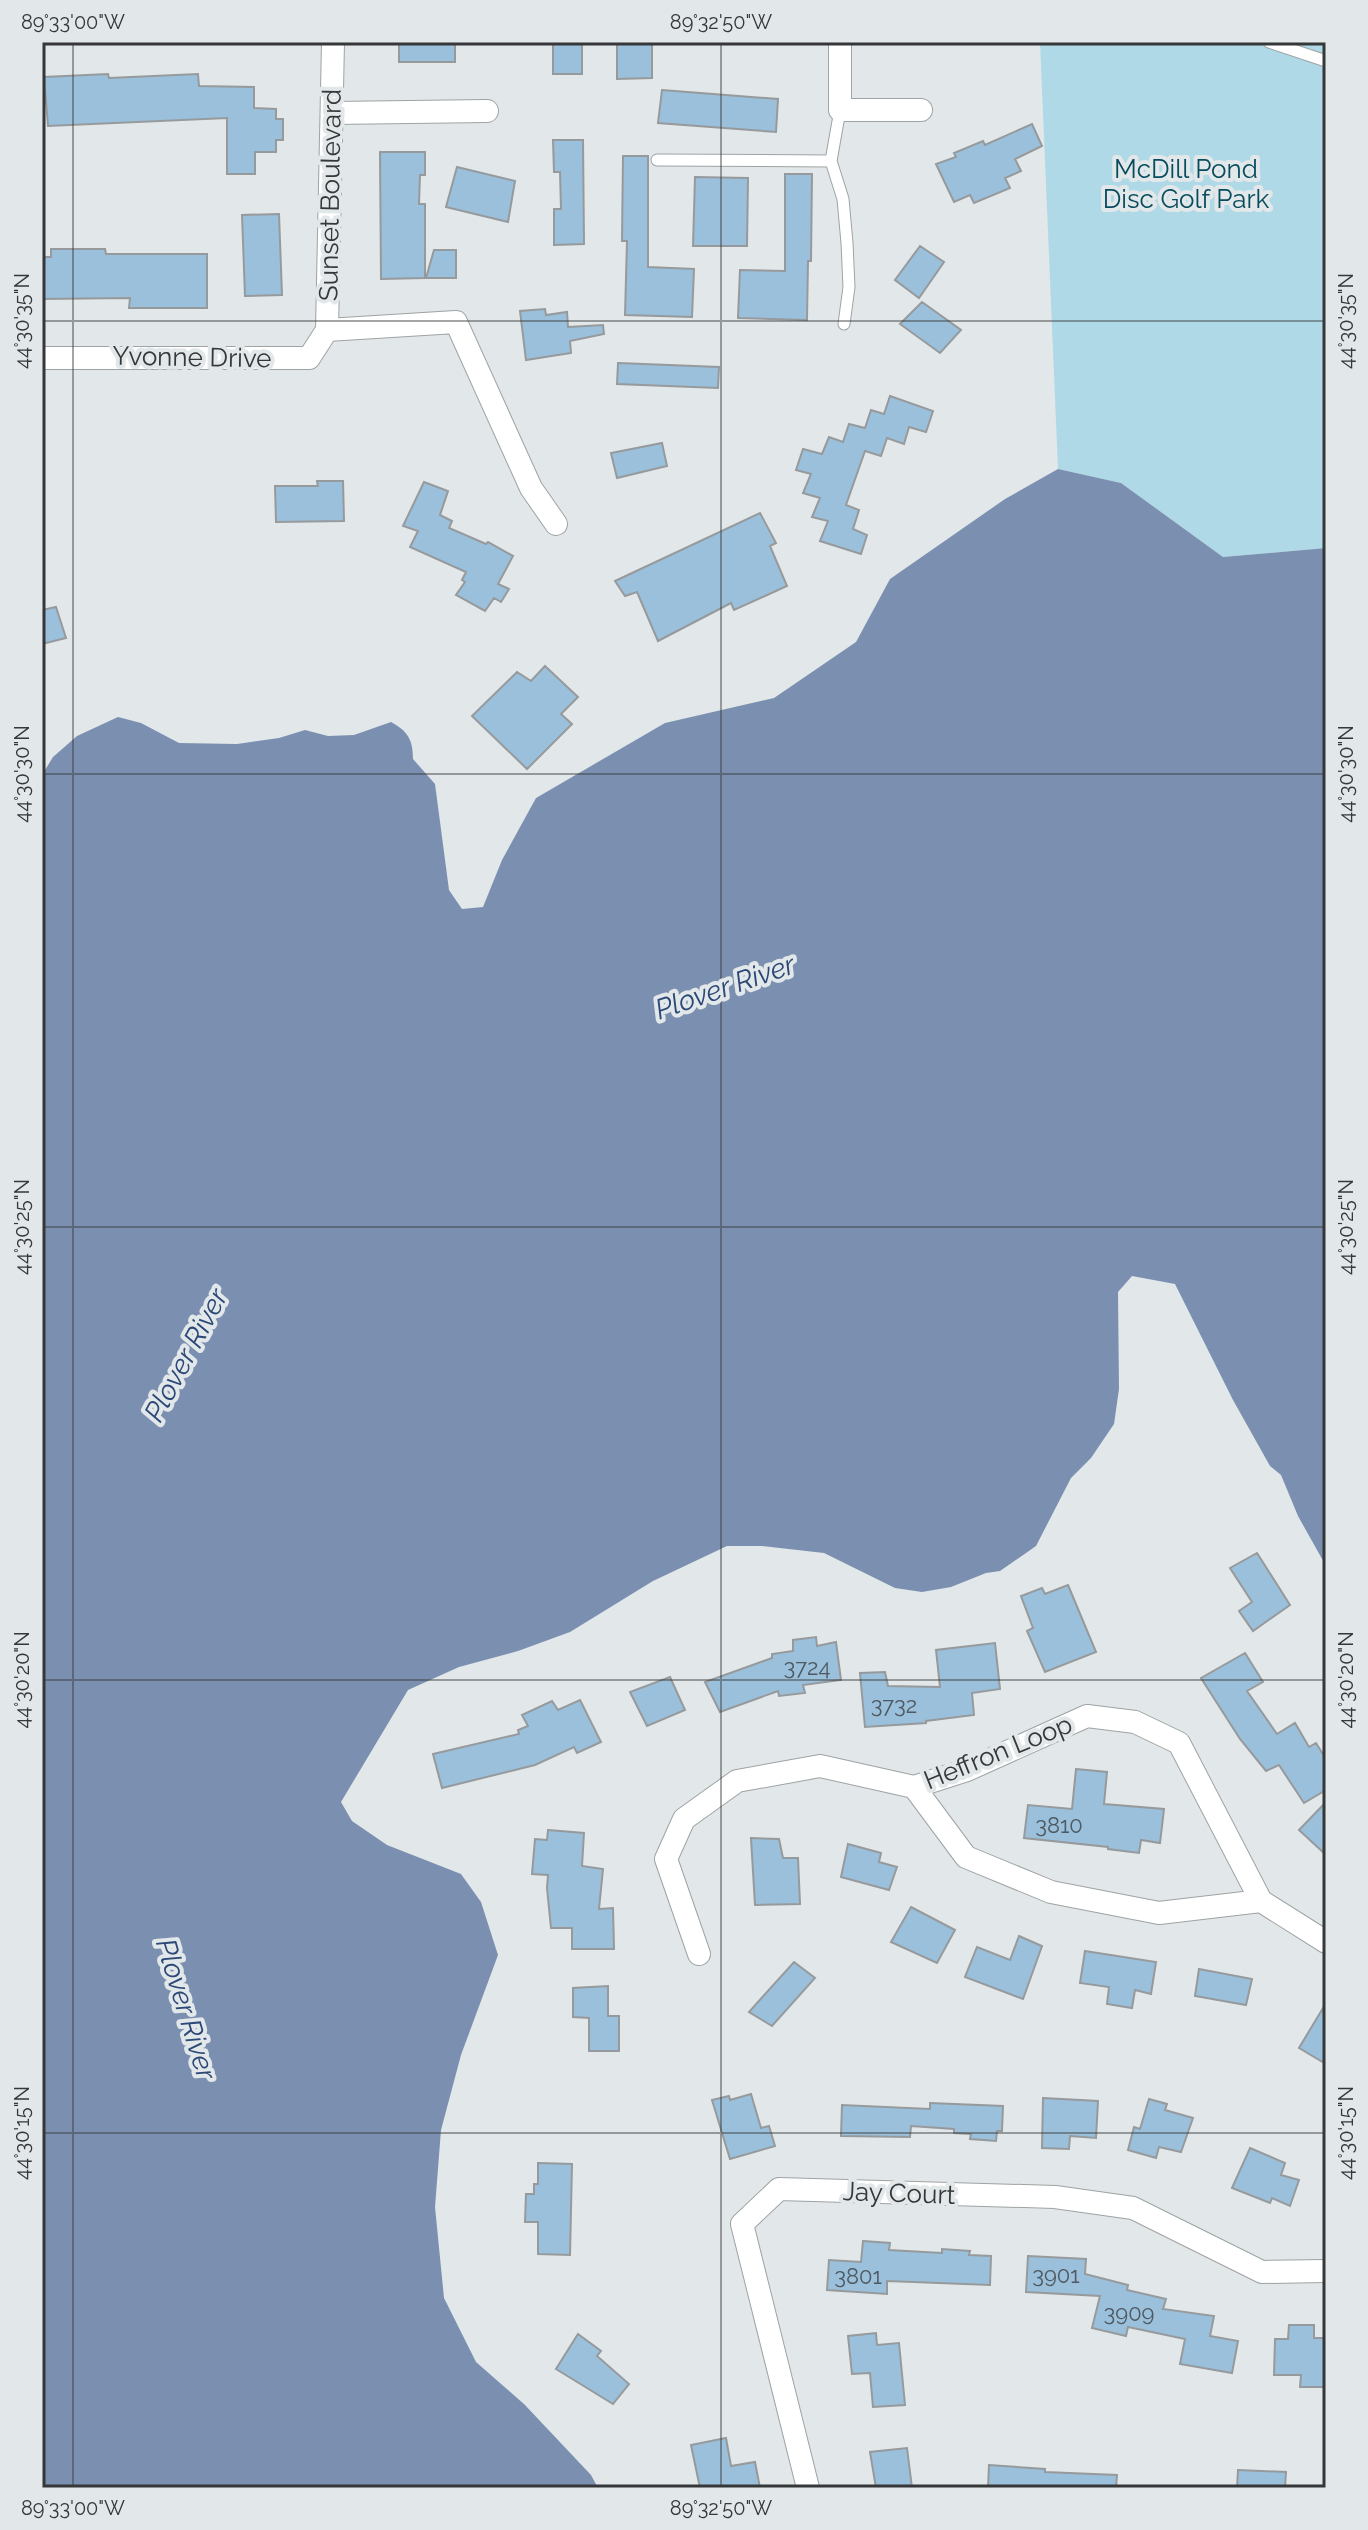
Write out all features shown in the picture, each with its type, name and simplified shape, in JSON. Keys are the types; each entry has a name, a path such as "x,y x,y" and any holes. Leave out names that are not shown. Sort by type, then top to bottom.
{"street":[{"name":"Sunset Boulevard","path":"333,42 327,330 456,322 531,488 556,524"},
{"path":"840,42 840,110 921,110"},
{"path":"333,113 487,111"},
{"name":"Yvonne Drive","path":"42,358 309,358 327,330"},
{"name":"Heffron Loop","path":"699,1954 666,1859 684,1819 737,1781 820,1766 914,1787 967,1770 1087,1716 1135,1722 1179,1743 1261,1901 1159,1913 1051,1892 966,1857 914,1787"},
{"path":"1261,1901 1326,1942"},
{"name":"Jay Court","path":"808,2488 742,2224 779,2189 1055,2197 1133,2208 1262,2272 1326,2271"}],"lane":[{"path":"1269,42 1326,61"},
{"path":"840,110 831,161 843,199 847,243 849,287 844,324"},
{"path":"657,160 831,161"}],"green space":[{"name":"McDill Pond Disc Golf Park","path":"1040,42 1326,42 1326,548 1223,557 1121,483 1058,469"}],"water":[{"name":"Plover River","path":"1058,469 1121,483 1223,557 1326,548 1326,1566 1298,1516 1281,1475 1270,1466 1233,1400 1175,1284 1132,1276 1118,1292 1119,1389 1114,1424 1091,1458 1071,1478 1036,1546 1000,1571 986,1573 951,1587 922,1592 895,1588 824,1553 761,1546 727,1546 653,1581 570,1632 518,1651 459,1667 408,1690 341,1802 352,1821 387,1845 461,1874 481,1902 498,1955 461,2055 441,2130 435,2207 444,2298 476,2362 524,2404 591,2475 598,2488 42,2488 42,775 53,757 77,736 118,717 141,723 179,743 237,744 279,738 305,730 328,736 354,735 391,722 408,737 413,759 435,784 449,890 462,909 483,907 502,860 536,798 665,723 774,698 856,642 890,579 1005,499"}],"building":[{"path":"399,42 455,42 455,62 399,62"},
{"path":"553,42 582,42 582,74 553,74"},
{"path":"617,42 652,42 652,78 617,79"},
{"path":"108,74 109,78 198,74 199,86 254,87 254,108 276,109 276,119 283,119 283,140 276,140 276,152 255,152 255,174 227,174 227,118 48,126 44,77"},
{"path":"662,90 778,99 776,132 658,123"},
{"path":"1032,124 1042,146 1015,159 1021,171 1005,178 1010,188 974,203 970,195 954,202 936,164 956,157 954,153 983,141 985,145"},
{"path":"553,140 583,140 584,244 554,245 554,209 561,209 560,172 554,172"},
{"path":"380,152 425,152 425,175 420,175 419,204 425,204 425,278 381,279"},
{"path":"623,156 648,156 648,267 694,269 692,317 625,315 627,241 622,241"},
{"path":"457,167 515,181 508,222 446,207"},
{"path":"785,174 812,174 807,320 738,318 740,270 785,271"},
{"path":"695,177 748,178 747,246 693,246"},
{"path":"279,214 282,295 245,296 242,215"},
{"path":"920,246 944,262 919,298 895,280"},
{"path":"51,249 105,249 106,254 207,254 207,308 129,308 130,298 42,299 42,257 51,257"},
{"path":"434,250 456,250 456,278 426,278"},
{"path":"922,302 961,330 940,353 900,324"},
{"path":"545,309 546,315 567,312 568,327 603,325 604,334 570,341 571,353 526,360 520,311"},
{"path":"618,363 719,367 718,388 617,384"},
{"path":"890,396 933,411 926,432 909,427 904,444 887,438 881,456 865,451 846,505 859,510 853,529 867,535 861,554 820,541 828,521 812,517 820,498 803,493 811,474 796,470 803,449 822,454 829,437 843,442 849,424 865,428 871,410 884,414"},
{"path":"662,443 667,466 617,478 611,453"},
{"path":"317,481 343,481 344,521 276,522 275,486 318,486"},
{"path":"424,482 448,491 440,515 452,521 449,528 486,544 488,542 513,556 498,584 509,589 501,602 494,598 485,611 456,595 465,582 462,580 466,572 410,547 418,531 403,526"},
{"path":"760,513 776,543 770,546 787,586 734,610 731,603 658,641 637,592 625,596 615,581"},
{"path":"56,607 66,638 42,644 42,610"},
{"path":"545,666 578,697 561,714 572,724 527,769 472,716 517,672 531,681"},
{"path":"1257,1553 1290,1605 1253,1631 1239,1611 1252,1602 1230,1568"},
{"path":"1068,1585 1096,1652 1045,1672 1027,1631 1033,1628 1021,1596 1042,1588 1045,1594"},
{"path":"816,1637 817,1646 836,1642 841,1680 803,1685 805,1693 779,1696 778,1691 720,1712 705,1682 772,1658 772,1654 793,1651 793,1640"},
{"path":"995,1643 1000,1689 972,1693 974,1715 926,1723 865,1727 860,1673 885,1672 888,1686 940,1687 936,1650"},
{"path":"1245,1653 1263,1682 1247,1691 1277,1734 1295,1723 1309,1747 1316,1743 1326,1759 1326,1790 1304,1803 1279,1765 1266,1771 1240,1739 1201,1678"},
{"path":"670,1677 685,1710 647,1726 630,1692"},
{"path":"580,1700 601,1742 577,1753 574,1747 535,1765 442,1788 433,1754 519,1734 518,1730 528,1726 522,1715 552,1701 558,1710"},
{"path":"1076,1769 1107,1772 1104,1804 1164,1809 1160,1843 1141,1840 1139,1853 1024,1838 1028,1805 1072,1809"},
{"path":"1326,1802 1326,1855 1299,1830"},
{"path":"548,1830 584,1833 582,1866 603,1869 599,1909 613,1908 614,1949 572,1949 572,1928 551,1928 548,1875 532,1874 535,1839 547,1840"},
{"path":"751,1838 779,1839 783,1858 798,1858 800,1904 755,1905"},
{"path":"848,1844 881,1853 879,1862 897,1867 889,1890 841,1877"},
{"path":"911,1907 955,1930 937,1963 891,1942"},
{"path":"1019,1936 1042,1946 1023,1999 965,1977 977,1947 1010,1960"},
{"path":"1085,1951 1156,1962 1151,1994 1135,1990 1132,2008 1107,2004 1109,1987 1080,1983"},
{"path":"794,1962 815,1978 772,2026 749,2012"},
{"path":"1199,1969 1252,1979 1246,2005 1195,1996"},
{"path":"608,1986 608,2016 619,2016 619,2051 589,2051 589,2018 573,2017 573,1988"},
{"path":"1326,2003 1326,2064 1299,2048"},
{"path":"751,2094 761,2128 769,2126 775,2146 730,2159 712,2100 729,2096 730,2100"},
{"path":"1043,2098 1098,2101 1096,2138 1070,2136 1069,2149 1042,2148"},
{"path":"1149,2099 1167,2104 1165,2110 1193,2118 1181,2152 1159,2147 1156,2158 1128,2150 1134,2127 1140,2129"},
{"path":"930,2103 1003,2106 1002,2131 997,2131 996,2141 970,2139 971,2134 954,2133 954,2129 911,2126 910,2137 841,2136 842,2105 930,2109"},
{"path":"1250,2148 1285,2163 1281,2175 1299,2180 1290,2206 1272,2198 1270,2203 1232,2188"},
{"path":"538,2163 572,2164 570,2255 538,2254 538,2222 525,2222 526,2194 534,2194 534,2184 538,2184"},
{"path":"863,2241 890,2243 889,2250 942,2253 942,2249 991,2256 990,2285 887,2281 887,2294 827,2290 829,2260 861,2262"},
{"path":"1028,2256 1086,2259 1085,2274 1128,2285 1127,2290 1166,2299 1163,2309 1214,2316 1210,2336 1238,2341 1232,2373 1180,2364 1185,2339 1128,2327 1126,2336 1092,2328 1100,2296 1026,2292"},
{"path":"1289,2325 1314,2325 1314,2338 1326,2338 1326,2387 1300,2387 1301,2375 1274,2375 1275,2339 1288,2339"},
{"path":"876,2333 877,2345 899,2343 905,2405 873,2407 870,2373 852,2374 848,2336"},
{"path":"578,2334 601,2351 597,2356 629,2384 613,2404 556,2369"},
{"path":"726,2438 731,2466 755,2462 760,2488 700,2488 691,2445"},
{"path":"907,2448 912,2488 876,2488 870,2452"},
{"path":"989,2465 1045,2469 1045,2472 1117,2475 1116,2488 988,2488"},
{"path":"1238,2470 1286,2472 1285,2488 1237,2488"}]}
